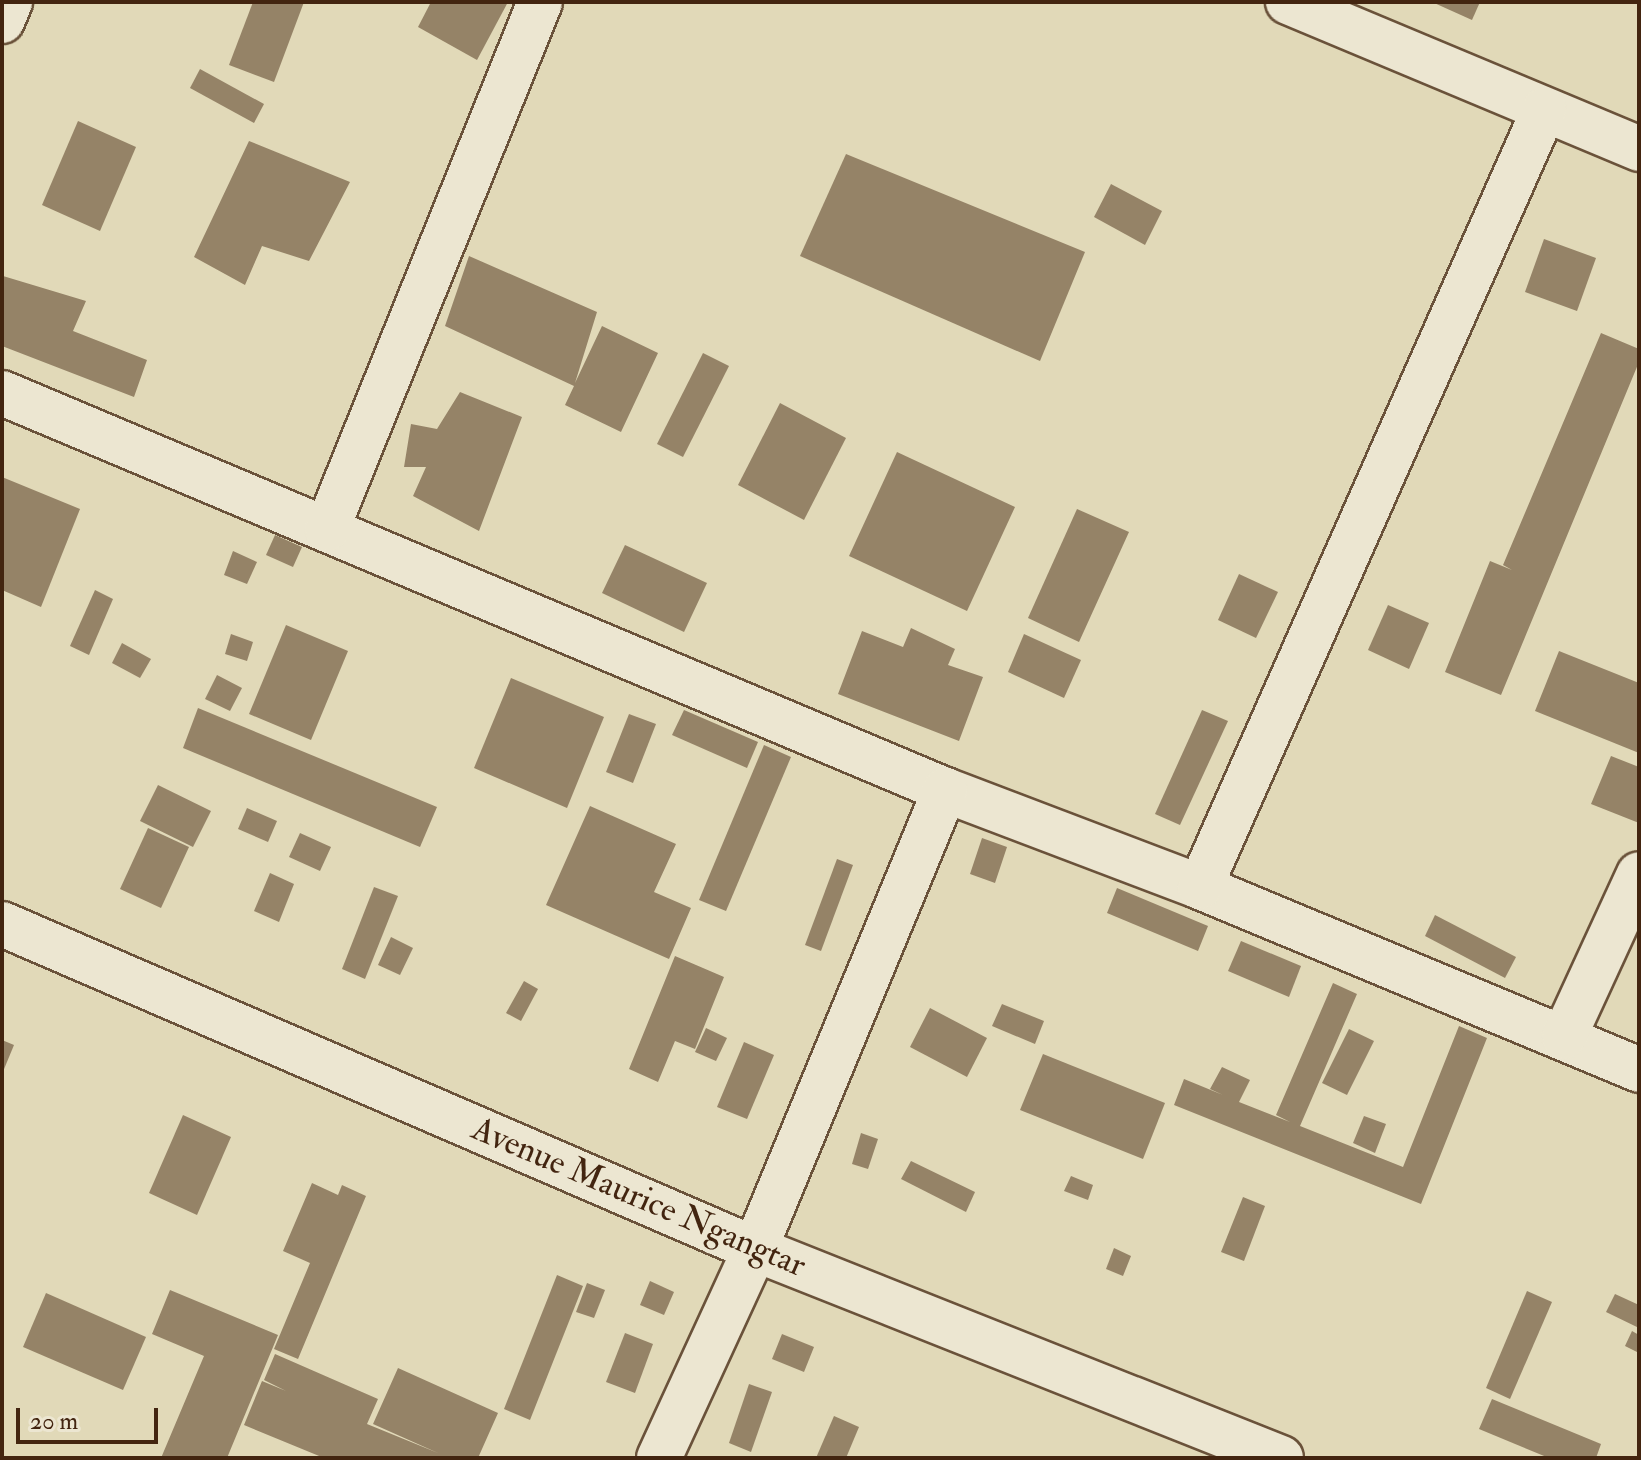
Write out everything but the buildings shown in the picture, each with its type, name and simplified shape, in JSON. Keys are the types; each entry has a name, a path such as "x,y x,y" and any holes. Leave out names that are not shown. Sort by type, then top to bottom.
{"street":[{"path":"2,21 10,2"},
{"path":"327,529 540,2"},
{"path":"1288,2 1639,149"},
{"path":"1200,887 1544,110"},
{"path":"2,393 945,790 1200,887 1639,1070"},
{"path":"659,1458 755,1249 945,790"},
{"path":"1564,1037 1639,874"},
{"name":"Avenue Maurice Ngangtar","path":"2,924 755,1249 1281,1458"}]}
